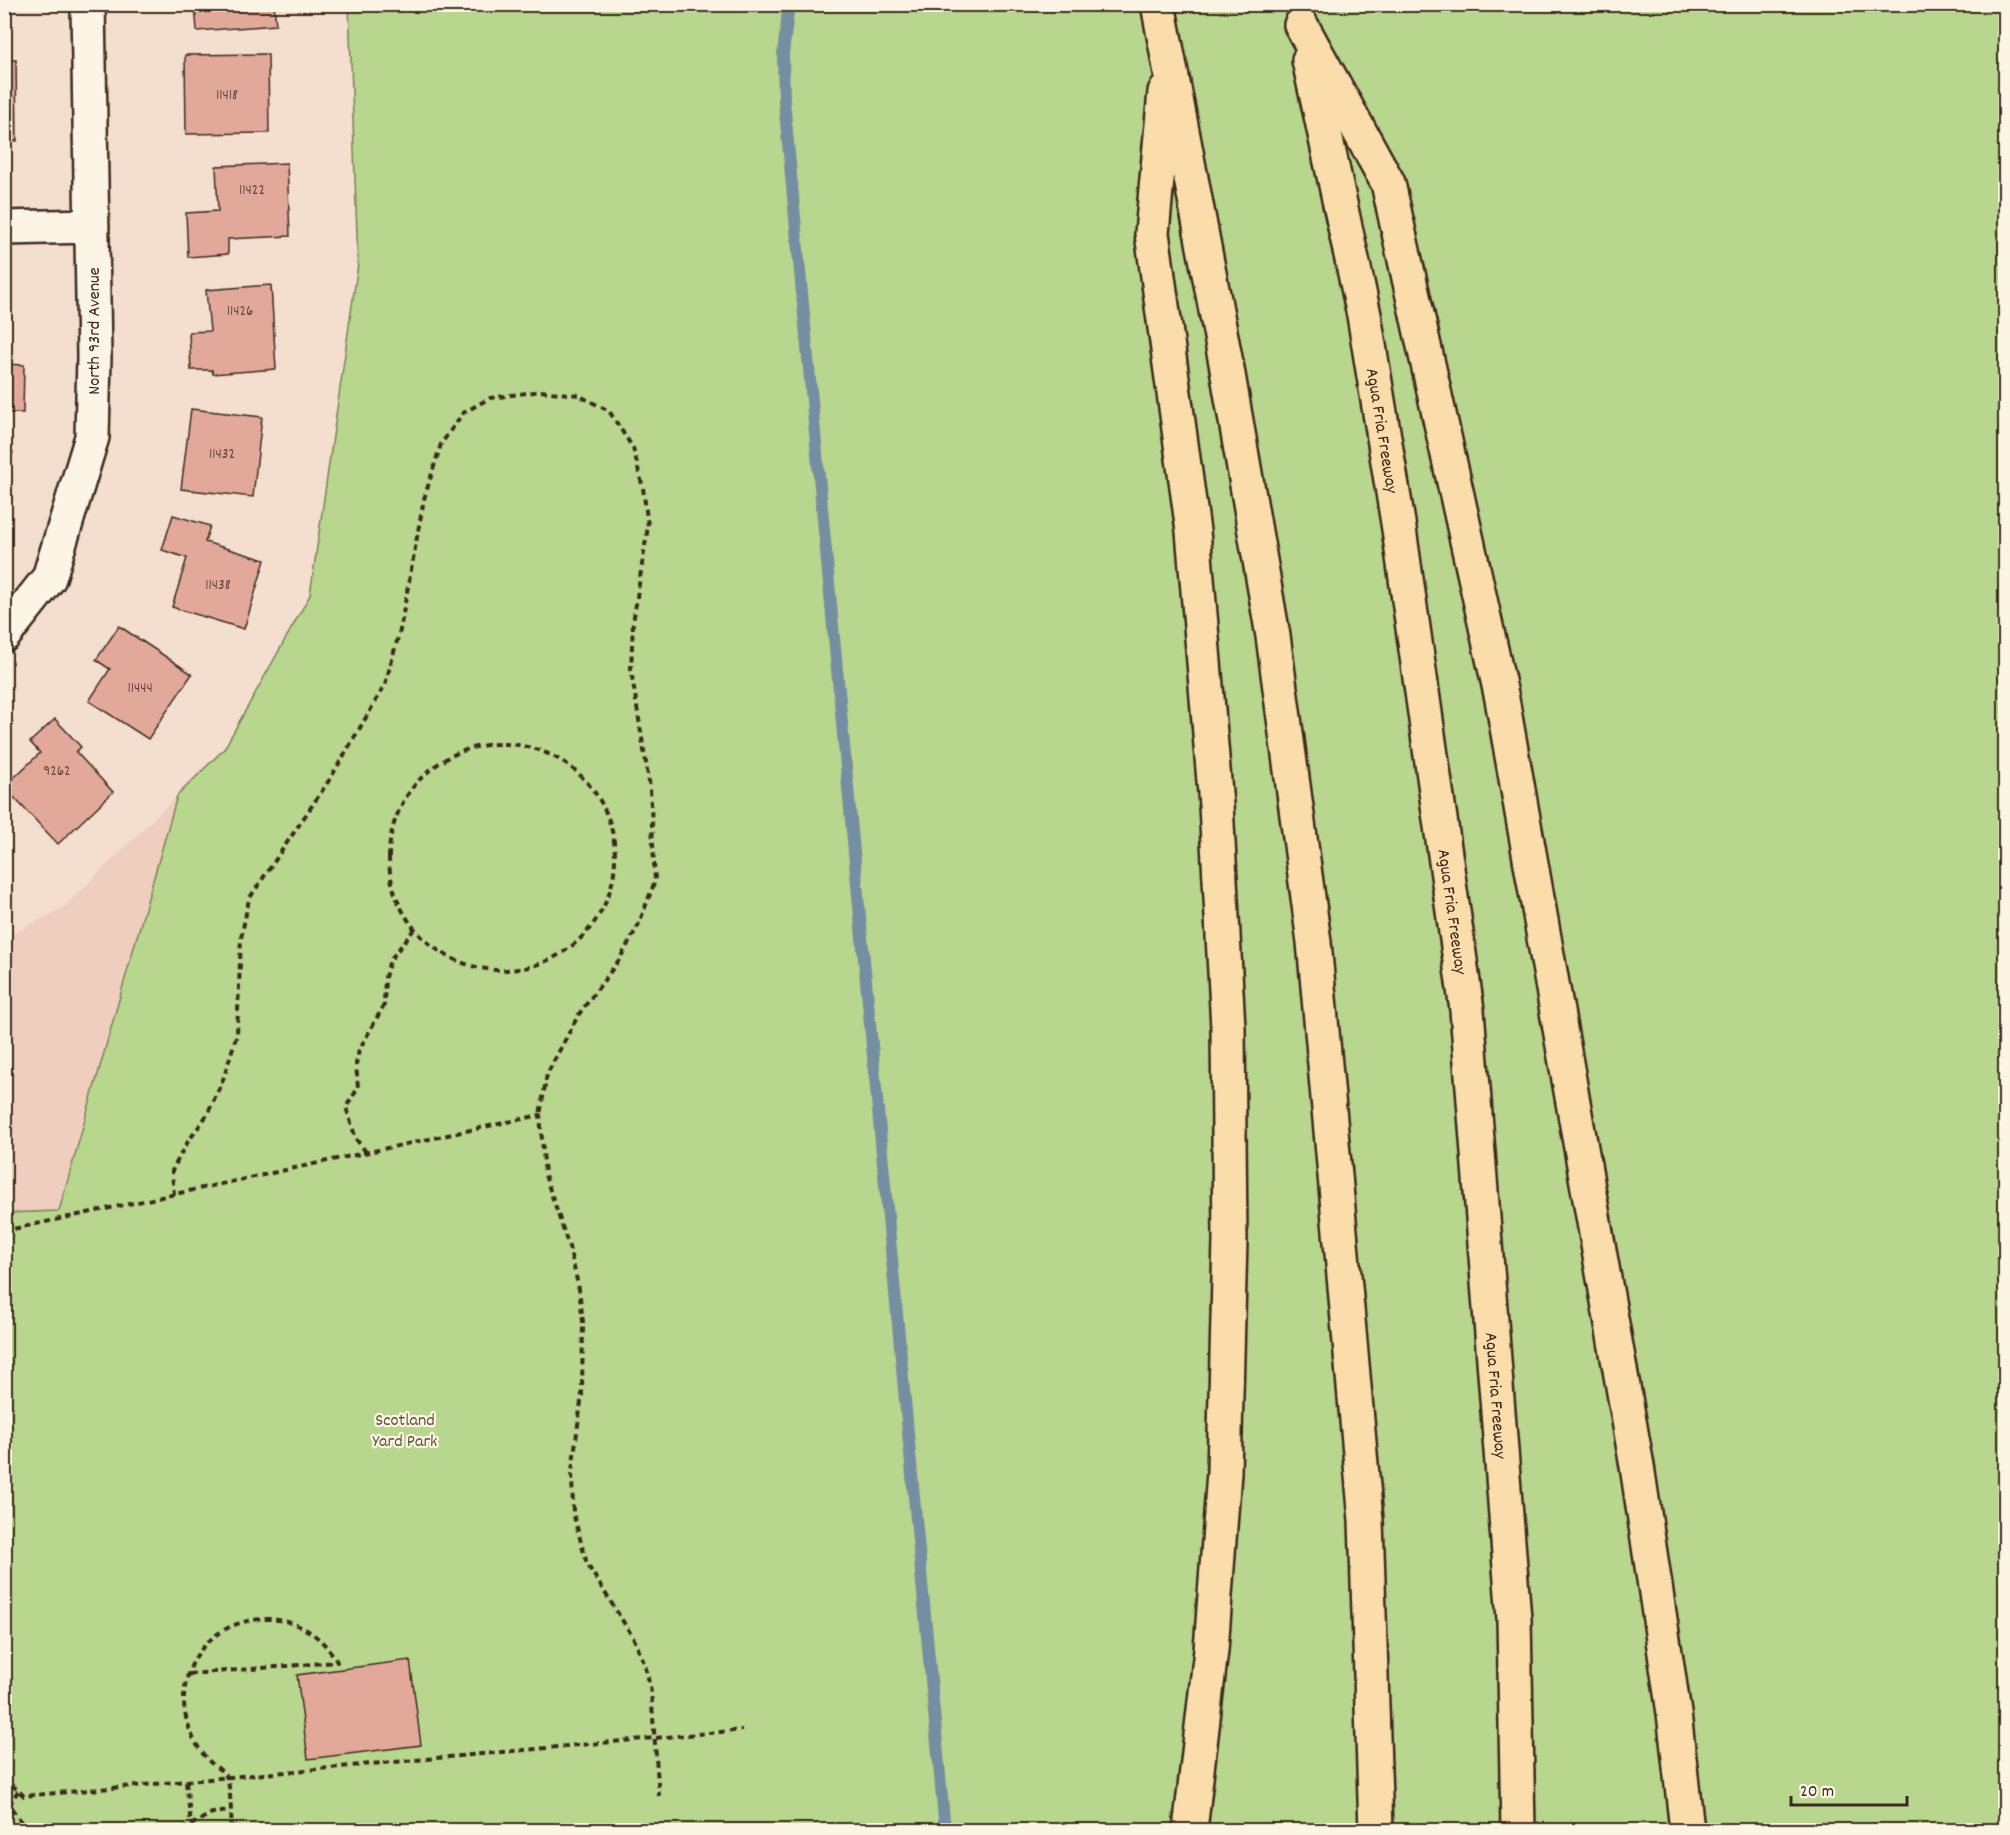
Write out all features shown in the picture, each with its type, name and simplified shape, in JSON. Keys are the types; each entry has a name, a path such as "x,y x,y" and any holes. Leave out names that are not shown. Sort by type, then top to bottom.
{"highway":[{"path":"1158,4 1274,636 1314,942 1366,1520 1376,1830"},
{"path":"1300,15 1388,183 1502,699 1637,1466 1674,1713 1687,1830"},
{"name":"Agua Fria Freeway","path":"1300,15 1366,326 1399,529 1467,1010 1514,1619 1518,1830"},
{"path":"1169,54 1152,233 1193,531 1216,805 1228,1028 1230,1240 1224,1472 1211,1650 1190,1830"}],"street":[{"name":"North 93rd Avenue","path":"4,635 49,578 92,437 94,357 88,4"},
{"path":"4,228 92,226"}],"path":[{"path":"174,1195 172,1171 185,1146 207,1115 224,1077 237,1034 241,939 249,899 330,779 385,685 400,630 424,500 441,444 463,413 490,398 541,391 578,395 609,411 633,448 643,488 648,526 633,623 632,670 650,788 655,881 638,926 619,960 579,1014 547,1074 540,1115 546,1175 574,1267 583,1322 582,1394 572,1471 573,1513 587,1564 634,1639 645,1665 651,1692 659,1796"},
{"path":"500,743 527,746 550,754 588,783 603,807 612,834 614,860 610,887 602,909 588,930 570,947 549,960 516,970 485,969 459,962 440,952 415,928 399,904 392,882 389,859 391,841 401,802 415,783 434,765 455,754 476,747 500,743"},
{"path":"366,1152 356,1139 346,1107 358,1088 356,1064 359,1050 384,1005 385,977 390,960 415,928"},
{"path":"4,1231 540,1115"},
{"path":"189,1674 338,1662 329,1647 304,1626 272,1618 241,1622 214,1637 204,1646 189,1674 184,1698 196,1744 208,1760 227,1778 232,1830"},
{"path":"4,1778 24,1796 742,1730"},
{"path":"186,1782 191,1824"},
{"path":"18,1791 9,1805 20,1820 33,1830"},
{"path":"182,1830 212,1813 230,1811"}],"shaded area":[{"path":"177,796 59,1211 5,1213 5,938 63,908"}],"green space":[{"name":"Scotland Yard Park","path":"349,5 2005,5 2005,1830 5,1830 4,1213 59,1211 177,796 224,749 310,595 358,264"}],"building":[{"path":"195,4 274,4 276,25 197,31"},
{"path":"268,54 269,133 186,134 185,55"},
{"path":"4,60 16,60 17,141 4,141"},
{"path":"287,163 290,236 228,239 228,254 188,257 186,213 218,211 216,166"},
{"path":"271,285 276,369 213,374 212,370 191,370 189,332 210,331 206,290"},
{"path":"4,364 24,365 23,413 4,413"},
{"path":"191,409 262,417 253,497 181,489"},
{"path":"4,449 13,452 4,473"},
{"path":"173,515 210,526 205,542 265,560 244,629 172,607 187,558 162,550"},
{"path":"119,626 192,674 148,739 89,701 110,669 96,660"},
{"path":"55,719 81,747 76,752 113,792 58,844 4,787 40,753 30,742"},
{"path":"410,1660 421,1745 308,1759 297,1675"}],"waterway":[{"path":"789,4 783,54 784,100 945,1830"}]}
